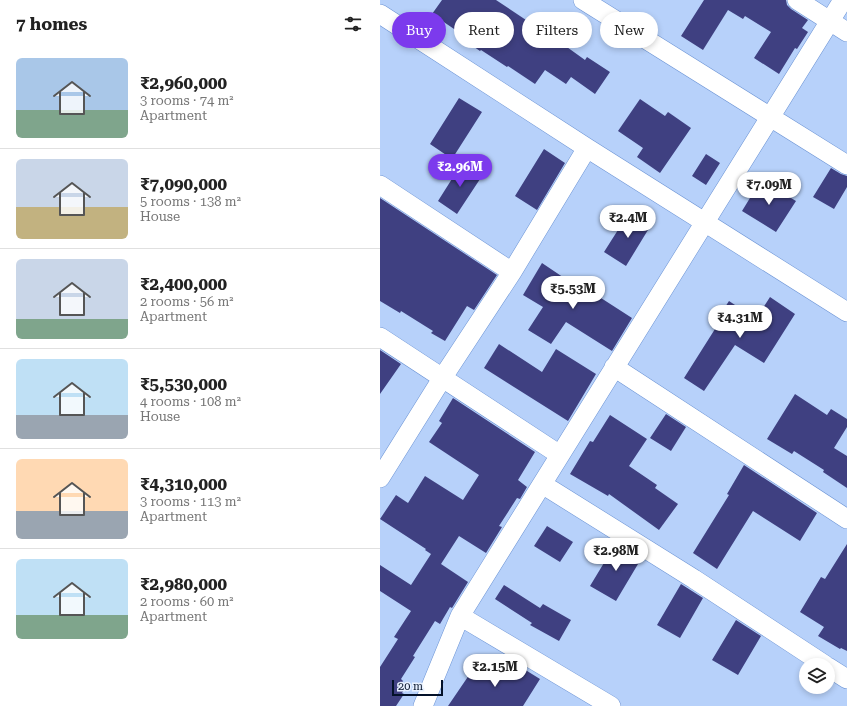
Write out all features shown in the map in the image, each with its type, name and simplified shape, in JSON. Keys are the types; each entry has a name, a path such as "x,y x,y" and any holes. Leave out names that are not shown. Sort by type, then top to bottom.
{"street":[{"path":"583,0 847,165"},
{"path":"797,0 847,32"},
{"path":"423,706 460,616 843,0"},
{"path":"380,14 587,148 847,312"},
{"path":"382,470 512,272 587,148"},
{"path":"380,185 512,272"},
{"path":"380,337 560,455"},
{"path":"614,367 847,519"},
{"path":"542,484 694,578 814,658"},
{"path":"460,616 611,706"},
{"path":"835,672 847,680"}],"building":[{"path":"442,0 496,0 514,12 454,12 454,29 446,24 446,12 433,12"},
{"path":"704,0 786,0 787,5 791,9 808,20 802,28 808,32 797,49 795,48 779,74 754,58 771,32 745,16 743,19 728,10 703,50 681,36"},
{"path":"514,12 522,17 522,48 568,48 585,60 587,57 610,72 595,94 571,77 566,84 545,70 535,84 508,66 507,67 481,50 480,51 476,48 514,48"},
{"path":"459,98 482,112 452,159 430,144"},
{"path":"640,99 665,116 668,112 691,128 660,173 637,157 643,148 618,131"},
{"path":"544,149 565,163 537,210 515,196"},
{"path":"706,154 720,163 706,185 692,176"},
{"path":"462,163 482,176 457,214 438,201"},
{"path":"831,168 847,176 847,187 834,209 813,197"},
{"path":"761,180 796,201 776,232 742,211"},
{"path":"380,198 497,275 474,310 467,306 445,341 431,333 433,331 401,311 400,313 380,301"},
{"path":"630,211 651,225 626,266 604,252"},
{"path":"542,263 585,292 587,289 632,318 612,351 566,322 551,344 528,330 543,307 523,295"},
{"path":"770,297 795,314 764,363 735,345 704,391 684,378 715,329 712,327 729,301 756,319"},
{"path":"499,344 542,372 556,349 596,374 568,421 484,368"},
{"path":"380,350 401,364 380,394"},
{"path":"795,394 827,415 831,409 847,419 847,427 834,448 847,456 847,488 823,472 824,470 794,451 792,454 767,439"},
{"path":"453,398 535,452 518,480 527,487 520,499 517,498 499,526 502,527 486,553 459,536 441,564 468,582 440,624 435,621 413,656 415,657 401,679 403,681 401,684 406,687 402,693 404,694 396,706 380,706 380,667 398,639 394,637 411,611 380,591 380,565 411,585 431,554 425,550 426,549 380,519 396,495 408,503 425,476 463,500 479,475 429,442 442,423 439,421"},
{"path":"666,414 686,427 671,451 650,438"},
{"path":"610,415 647,439 629,466 657,485 655,488 678,504 659,530 609,494 608,496 570,474 590,441 593,442"},
{"path":"744,465 817,513 800,541 753,511 717,569 693,553 729,495 727,494"},
{"path":"547,526 573,542 560,562 534,546"},
{"path":"616,543 641,559 616,601 590,586"},
{"path":"847,544 847,651 841,648 840,649 818,636 824,627 800,612 821,577 825,579"},
{"path":"681,584 703,598 680,638 657,625"},
{"path":"504,585 540,608 543,604 571,620 559,641 530,625 532,623 495,599"},
{"path":"736,620 761,636 738,675 712,660"},
{"path":"480,659 510,679 519,666 540,679 523,706 448,706"}]}
